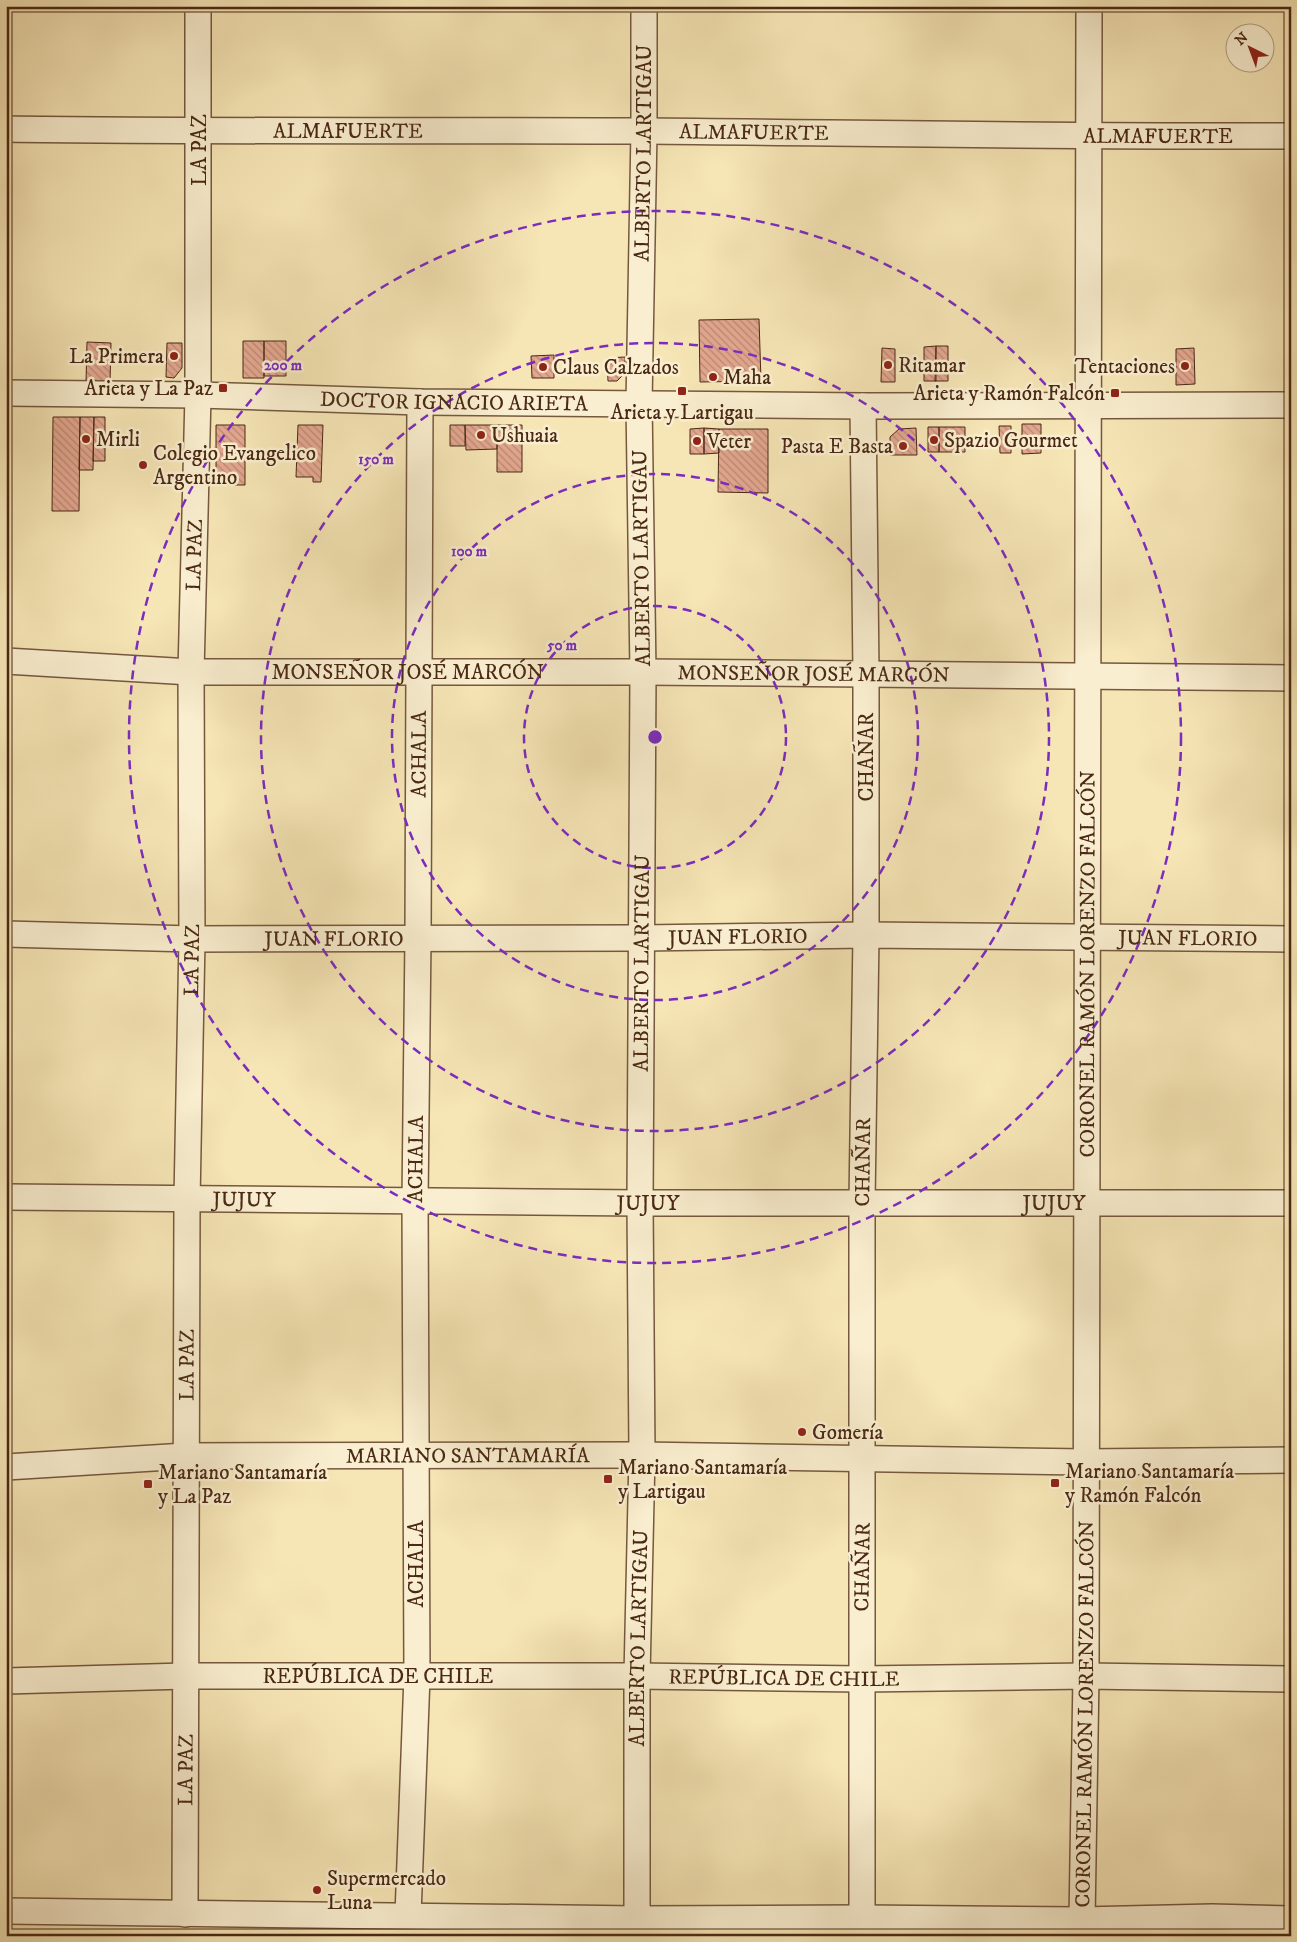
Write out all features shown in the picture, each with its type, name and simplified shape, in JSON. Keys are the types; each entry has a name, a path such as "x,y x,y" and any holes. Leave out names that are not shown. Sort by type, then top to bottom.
{"street":[{"name":"LA PAZ","path":"185,1914 187,1200 192,939 191,672 198,395 198,6"},
{"name":"ALBERTO LARTIGAU","path":"637,1919 637,1676 642,1455 640,1203 642,672 640,403 644,6"},
{"name":"CORONEL RAMÓN LORENZO FALCÓN","path":"1082,1920 1086,1676 1086,938 1090,6"},
{"name":"ALMAFUERTE","path":"6,129 199,132 644,132 1089,137 1291,136"},
{"name":"DOCTOR IGNACIO ARIETA","path":"6,393 198,395 420,402 863,406 1291,405"},
{"name":"ACHALA","path":"408,1915 417,1676 415,1201 420,402"},
{"name":"CHAÑAR","path":"862,1918 862,1202 866,935 863,406"},
{"name":"MONSEÑOR JOSÉ MARCÓN","path":"6,661 191,672 642,672 1291,678"},
{"name":"JUAN FLORIO","path":"6,934 192,939 642,938 866,935 1291,939"},
{"name":"JUJUY","path":"6,1197 640,1203 1291,1202"},
{"name":"MARIANO SANTAMARÍA","path":"6,1467 186,1456 642,1455 1085,1462 1291,1460"},
{"name":"REPÚBLICA DE CHILE","path":"6,1681 185,1676 861,1678 1086,1676 1291,1679"},
{"path":"6,1911 185,1914 218,1924 408,1915 509,1927 637,1919 862,1918 1082,1920 1210,1926 1291,1919"}],"building":[{"path":"759,319 761,381 700,382 699,320"},
{"path":"243,341 264,341 264,378 243,378"},
{"path":"264,341 286,341 286,376 264,376"},
{"path":"87,342 111,343 110,382 86,382"},
{"name":"La Primera","path":"167,343 182,343 182,368 174,378 166,377"},
{"path":"936,346 936,381 924,381 924,347"},
{"path":"936,346 948,346 948,381 935,381"},
{"name":"Ritamar","path":"882,348 895,349 895,382 881,382"},
{"name":"Tentaciones","path":"1194,348 1195,384 1176,385 1176,349"},
{"name":"Claus Calzados","path":"554,355 554,378 532,378 531,356"},
{"path":"625,357 625,373 617,381 608,381 607,358"},
{"path":"53,417 80,417 79,511 52,511"},
{"name":"Mirli","path":"80,417 94,417 93,470 79,470"},
{"path":"94,417 105,417 105,461 93,461"},
{"path":"1022,424 1041,424 1041,453 1022,454"},
{"path":"216,425 245,425 245,485 216,485"},
{"path":"298,425 323,425 321,482 313,482 313,477 296,477"},
{"path":"450,425 465,425 465,446 450,446"},
{"name":"Ushuaia","path":"465,425 497,425 497,449 466,450"},
{"path":"497,425 522,425 522,472 497,472"},
{"path":"999,426 1011,426 1011,453 1000,453"},
{"name":"Spazio Gourmet","path":"928,427 939,427 939,452 928,452"},
{"path":"939,427 965,427 965,452 939,452"},
{"name":"Veter","path":"704,428 704,454 690,454 690,429"},
{"path":"704,428 719,429 719,453 704,454"},
{"name":"Pasta E Basta","path":"916,428 917,455 890,455 890,437 899,429"},
{"path":"719,429 768,429 768,493 718,492"}],"place":[{"name":"La Primera","path":"174,356"},
{"name":"Ritamar","path":"888,365"},
{"name":"Tentaciones","path":"1185,366"},
{"name":"Claus Calzados","path":"543,367"},
{"name":"Maha","path":"713,377"},
{"name":"Arieta y La Paz","path":"223,388"},
{"name":"Arieta y Lartigau","path":"682,391"},
{"name":"Arieta y Ramón Falcón","path":"1115,393"},
{"name":"Ushuaia","path":"481,435"},
{"name":"Mirli","path":"86,439"},
{"name":"Spazio Gourmet","path":"934,440"},
{"name":"Veter","path":"697,441"},
{"name":"Pasta E Basta","path":"903,446"},
{"name":"Colegio Evangelico Argentino","path":"143,465"},
{"name":"Gomería","path":"802,1432"},
{"name":"Mariano Santamaría y Lartigau","path":"608,1479"},
{"name":"Mariano Santamaría y Ramón Falcón","path":"1055,1483"},
{"name":"Mariano Santamaría y La Paz","path":"148,1484"},
{"name":"Supermercado Luna","path":"317,1890"}]}
